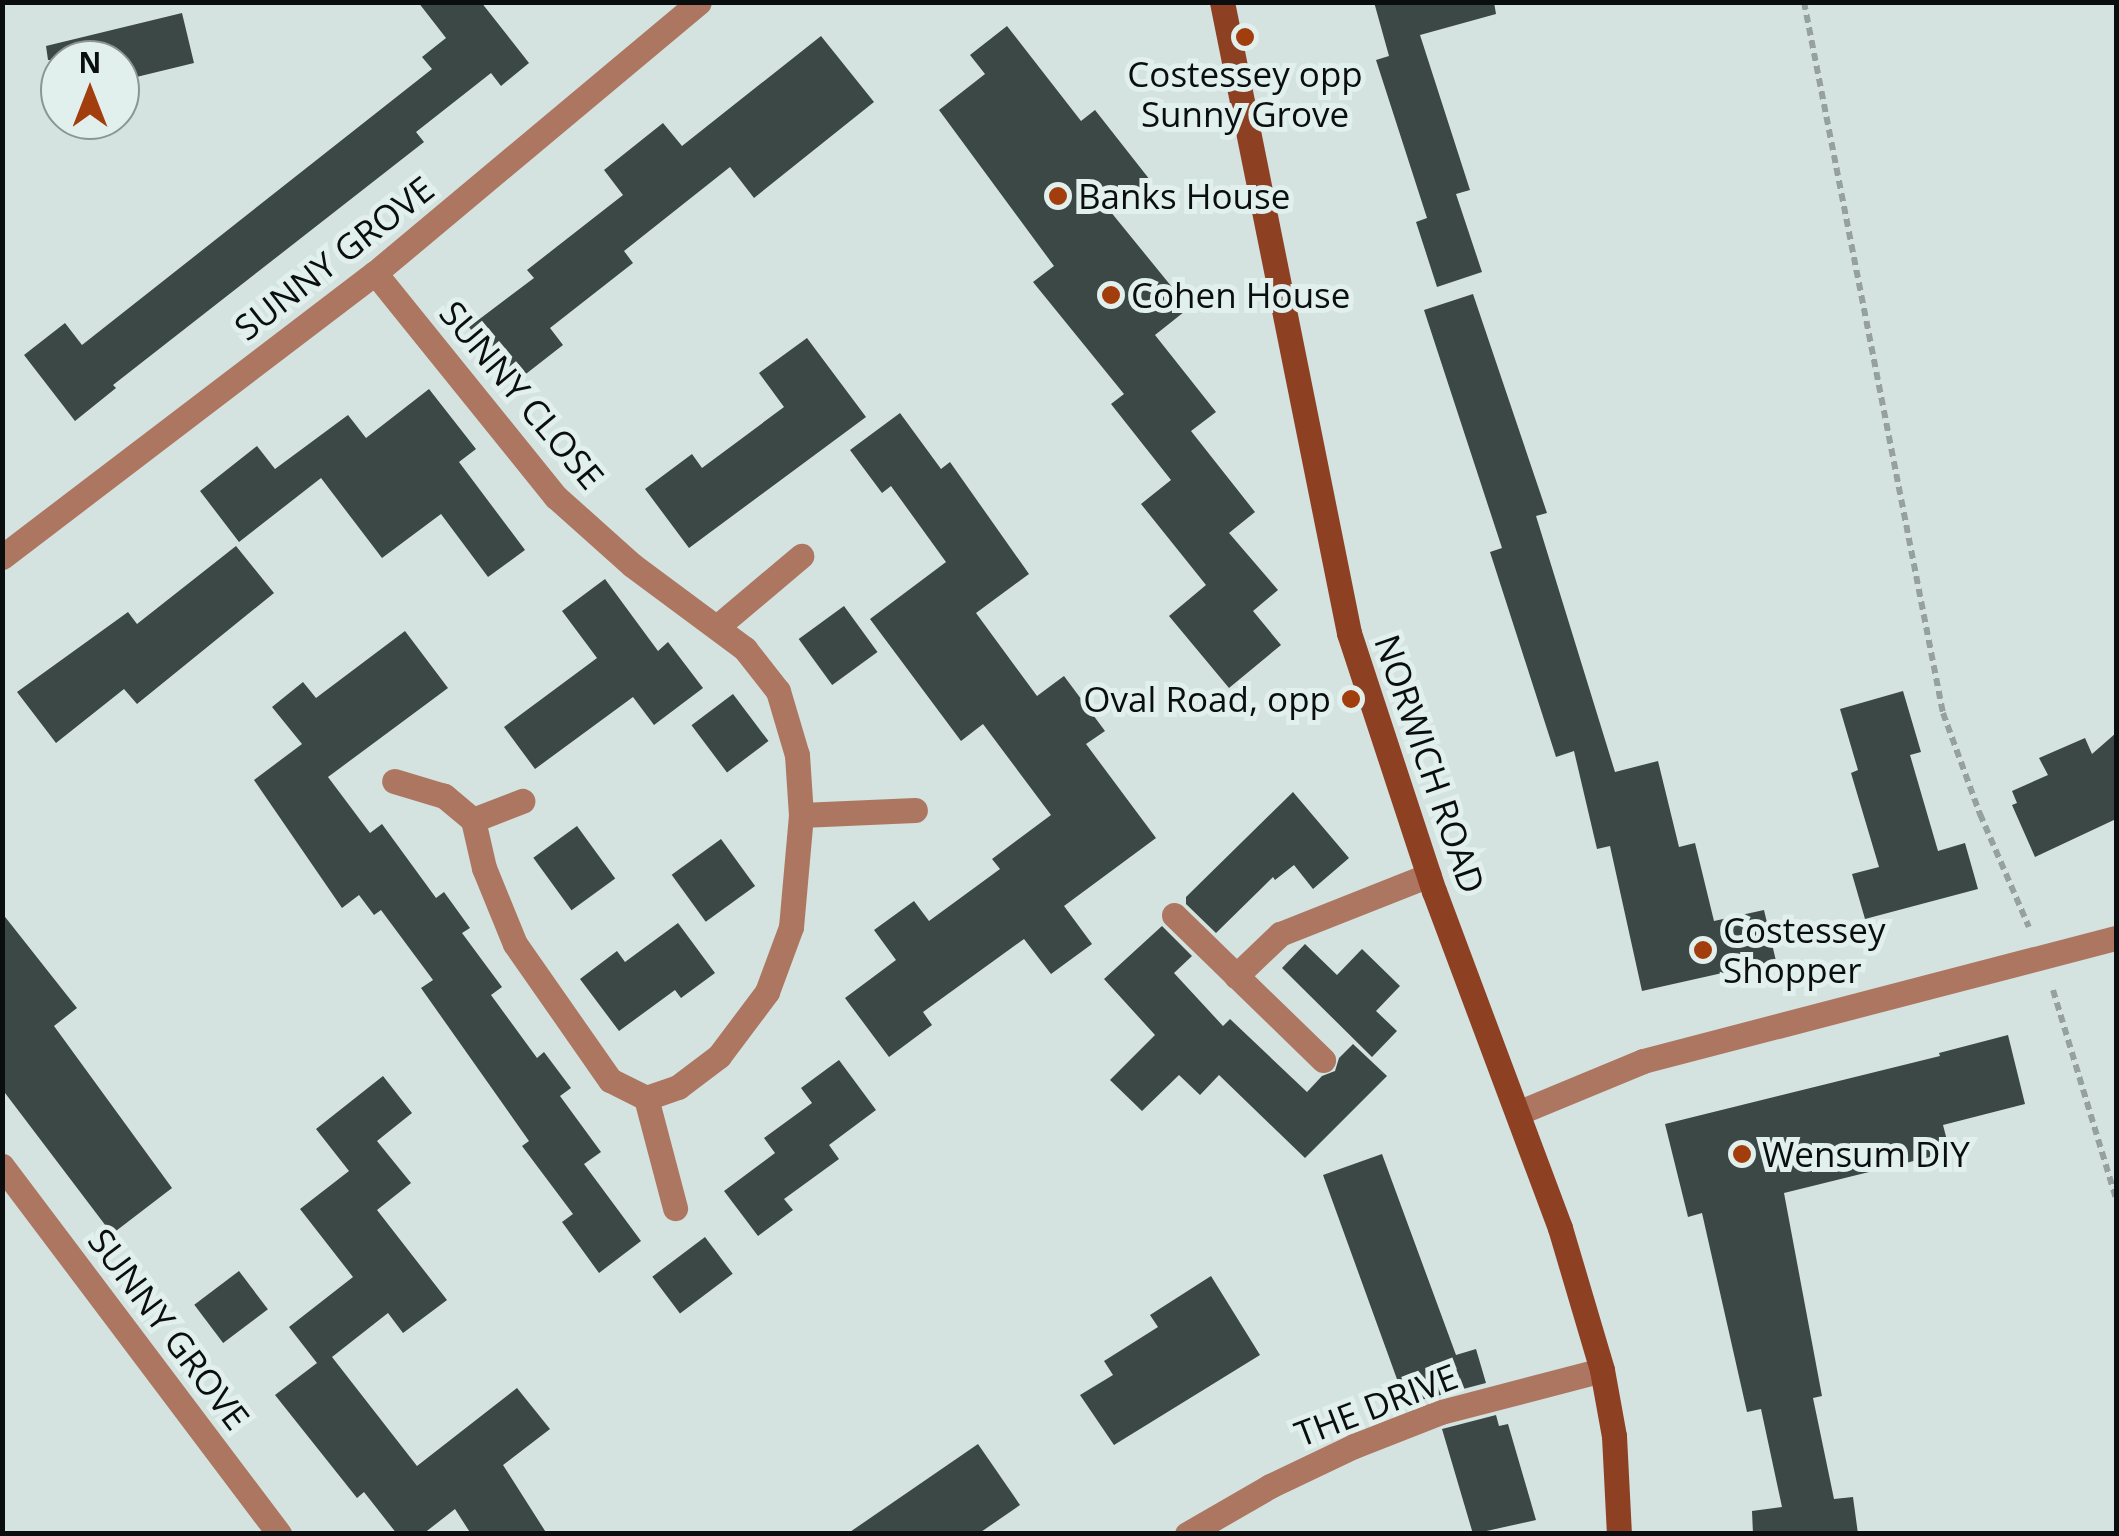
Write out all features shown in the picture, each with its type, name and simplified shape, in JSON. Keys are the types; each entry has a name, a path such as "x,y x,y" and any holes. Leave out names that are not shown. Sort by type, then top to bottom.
{"street":[{"name":"SUNNY GROVE","path":"2,557 376,274 699,2"},
{"name":"NORWICH ROAD","path":"1222,2 1328,550 1372,713 1520,1112 1602,1370 1614,1436 1619,1534"},
{"name":"SUNNY CLOSE","path":"376,274 556,497 632,565 746,648 778,692 797,755 802,815 791,927 767,992 719,1056 678,1087 646,1098"},
{"path":"718,626 802,556"},
{"path":"394,781 444,796 474,820 484,868 516,944 610,1080 646,1098 674,1208"},
{"path":"474,820 522,801"},
{"path":"802,815 915,810"},
{"path":"1236,976 1280,934 1429,875"},
{"path":"1174,916 1322,1060"},
{"path":"1520,1112 1642,1061 2116,938"},
{"name":"SUNNY GROVE","path":"2,1166 279,1534"},
{"name":"THE DRIVE","path":"1187,1534 1270,1486 1354,1446 1442,1412 1602,1370"}],"path":[{"path":"1804,2 1943,713 1980,814 2042,958 2116,1199"}],"building":[{"path":"418,2 481,2 529,63 501,86 491,73 416,132 424,142 113,385 116,388 75,421 24,355 65,323 82,345 432,69 422,57 446,38"},
{"path":"1374,2 1494,2 1496,14 1420,35 1470,190 1456,194 1482,272 1437,287 1416,222 1427,218 1376,60 1389,56"},
{"path":"182,13 194,63 140,76 140,40 71,40"},
{"path":"1007,26 1081,121 1095,110 1150,180 1110,211 1189,308 1155,335 1216,412 1191,431 1255,512 1229,533 1278,590 1253,611 1281,645 1229,688 1169,616 1206,585 1141,504 1171,480 1111,404 1124,394 1033,282 1054,266 939,110 985,74 970,55"},
{"path":"821,36 874,102 754,198 730,167 624,251 633,263 550,328 563,345 513,384 469,327 534,278 527,270 623,195 604,170 663,123 682,146"},
{"path":"1473,294 1547,513 1536,516 1615,772 1658,761 1679,847 1695,843 1714,921 1764,910 1776,961 1642,991 1610,846 1597,849 1574,751 1556,757 1490,552 1502,548 1424,310"},
{"path":"807,338 866,417 689,548 645,489 692,454 702,468 784,407 759,373"},
{"path":"429,389 476,449 459,462 525,550 488,577 441,514 382,558 321,478 239,542 200,491 257,446 275,469 348,415 366,438"},
{"path":"900,413 941,469 950,462 1029,574 976,613 1037,696 1064,676 1105,731 1086,744 1156,838 1064,906 1092,944 1051,974 1024,939 923,1012 932,1025 889,1057 845,998 896,960 874,930 914,901 929,921 1000,869 992,859 1051,815 983,724 961,741 870,619 946,562 891,486 882,493 850,450"},
{"path":"236,546 274,593 137,704 124,689 56,743 17,692 128,612 137,624"},
{"path":"605,579 658,651 668,642 703,688 654,725 633,697 535,769 504,727 597,658 562,611"},
{"path":"844,606 878,652 832,685 799,639"},
{"path":"405,631 448,688 328,777 370,833 382,824 436,898 444,892 470,928 462,933 502,987 491,995 537,1058 544,1052 571,1088 560,1096 601,1152 584,1164 641,1241 599,1273 562,1222 573,1214 522,1146 529,1141 421,988 433,980 381,910 374,915 359,895 342,908 254,780 302,744 272,707 303,682 316,698"},
{"path":"1903,691 1921,752 1910,755 1938,851 1965,843 1978,889 1865,919 1852,874 1879,867 1851,773 1858,770 1840,709"},
{"path":"733,694 769,741 727,772 691,725"},
{"path":"2116,733 2116,819 2035,857 2012,805 2017,803 2012,791 2048,775 2039,758 2085,738 2092,754"},
{"path":"1293,792 1349,858 1313,889 1294,865 1275,880 1273,877 1216,933 1186,904 1186,897"},
{"path":"577,826 615,879 572,910 533,858"},
{"path":"721,839 755,886 706,922 672,875"},
{"path":"2,913 77,1008 54,1026 172,1188 112,1234 2,1089"},
{"path":"678,923 715,973 681,998 675,990 619,1031 580,979 617,951 625,962"},
{"path":"1162,926 1192,956 1174,973 1223,1026 1230,1019 1307,1092 1322,1076 1335,1071 1339,1058 1353,1044 1387,1076 1305,1158 1219,1075 1200,1095 1179,1075 1142,1111 1110,1080 1155,1035 1104,979"},
{"path":"1305,944 1337,975 1362,949 1400,986 1376,1011 1397,1031 1372,1057 1282,968"},
{"path":"2008,1035 2025,1104 1943,1125 1950,1152 1784,1193 1822,1396 1813,1398 1834,1499 1853,1497 1858,1534 1753,1534 1752,1511 1782,1507 1761,1409 1747,1412 1702,1213 1688,1217 1665,1124 1940,1056 1939,1053"},
{"path":"839,1060 876,1110 829,1145 839,1159 784,1199 793,1210 758,1236 724,1191 775,1153 764,1138 812,1103 801,1088"},
{"path":"383,1076 412,1113 377,1141 411,1183 377,1210 447,1300 403,1333 388,1313 332,1357 417,1466 517,1388 550,1429 503,1465 547,1534 471,1534 455,1509 423,1534 397,1534 364,1492 357,1498 275,1395 317,1363 289,1327 353,1277 300,1209 349,1171 316,1129"},
{"path":"1382,1154 1456,1355 1476,1349 1486,1383 1406,1404 1323,1175"},
{"path":"705,1237 733,1274 680,1313 652,1277"},
{"path":"239,1271 268,1309 223,1343 194,1305"},
{"path":"1211,1276 1260,1355 1114,1445 1080,1395 1113,1375 1104,1361 1158,1327 1150,1315"},
{"path":"1496,1415 1499,1426 1508,1424 1536,1520 1473,1534 1442,1429"},
{"path":"978,1444 1020,1505 978,1534 847,1534"}],"place":[{"name":"Costessey opp Sunny Grove","path":"1245,37"},
{"name":"Banks House","path":"1058,196"},
{"name":"Cohen House","path":"1111,295"},
{"name":"Oval Road, opp","path":"1351,699"},
{"name":"Costessey Shopper","path":"1703,950"},
{"name":"Wensum DIY","path":"1742,1154"}]}
